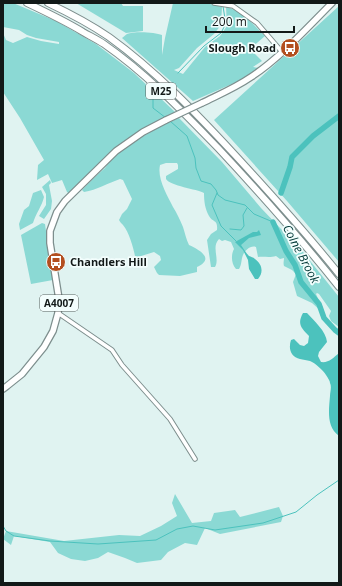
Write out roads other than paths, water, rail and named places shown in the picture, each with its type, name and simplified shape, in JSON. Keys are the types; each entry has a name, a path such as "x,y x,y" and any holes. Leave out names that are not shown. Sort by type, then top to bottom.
{"highway":[{"name":"M25","path":"27,3 61,19 103,43 162,91 272,208 339,287"},
{"name":"M25","path":"48,3 72,15 108,37 142,62 171,89 208,126 274,198 339,274"}],"main road":[{"name":"A4007","path":"3,389 22,374 44,347 53,331 58,313 59,299 50,243 50,231 57,212 65,201 116,151 143,132 239,85 267,66 332,3"}],"street":[{"path":"214,3 233,6 257,23 282,52"},
{"path":"58,313 112,350 128,371 170,419 195,460"}],"waterway":[{"path":"178,73 204,46 221,33 224,27 225,19 223,6"},
{"path":"153,98 153,108 166,118"},
{"name":"Colne Brook","path":"281,193 292,157 313,136 339,116"},
{"path":"170,121 187,136 201,181 211,184 218,195 225,200 245,205 254,214 273,222"},
{"path":"217,193 212,205 221,226 236,241"},
{"path":"230,229 241,230 244,226 243,215 247,208"},
{"name":"Colne Brook","path":"273,222 286,251 295,265 301,282 319,304 324,318 339,333"},
{"path":"3,526 6,531 14,536 50,541 98,544 156,540 177,529 193,526 215,530 263,523 296,512 339,480"}],"place":[{"name":"Slough Road","path":"290,48"},
{"name":"Chandlers Hill","path":"56,262"}]}
